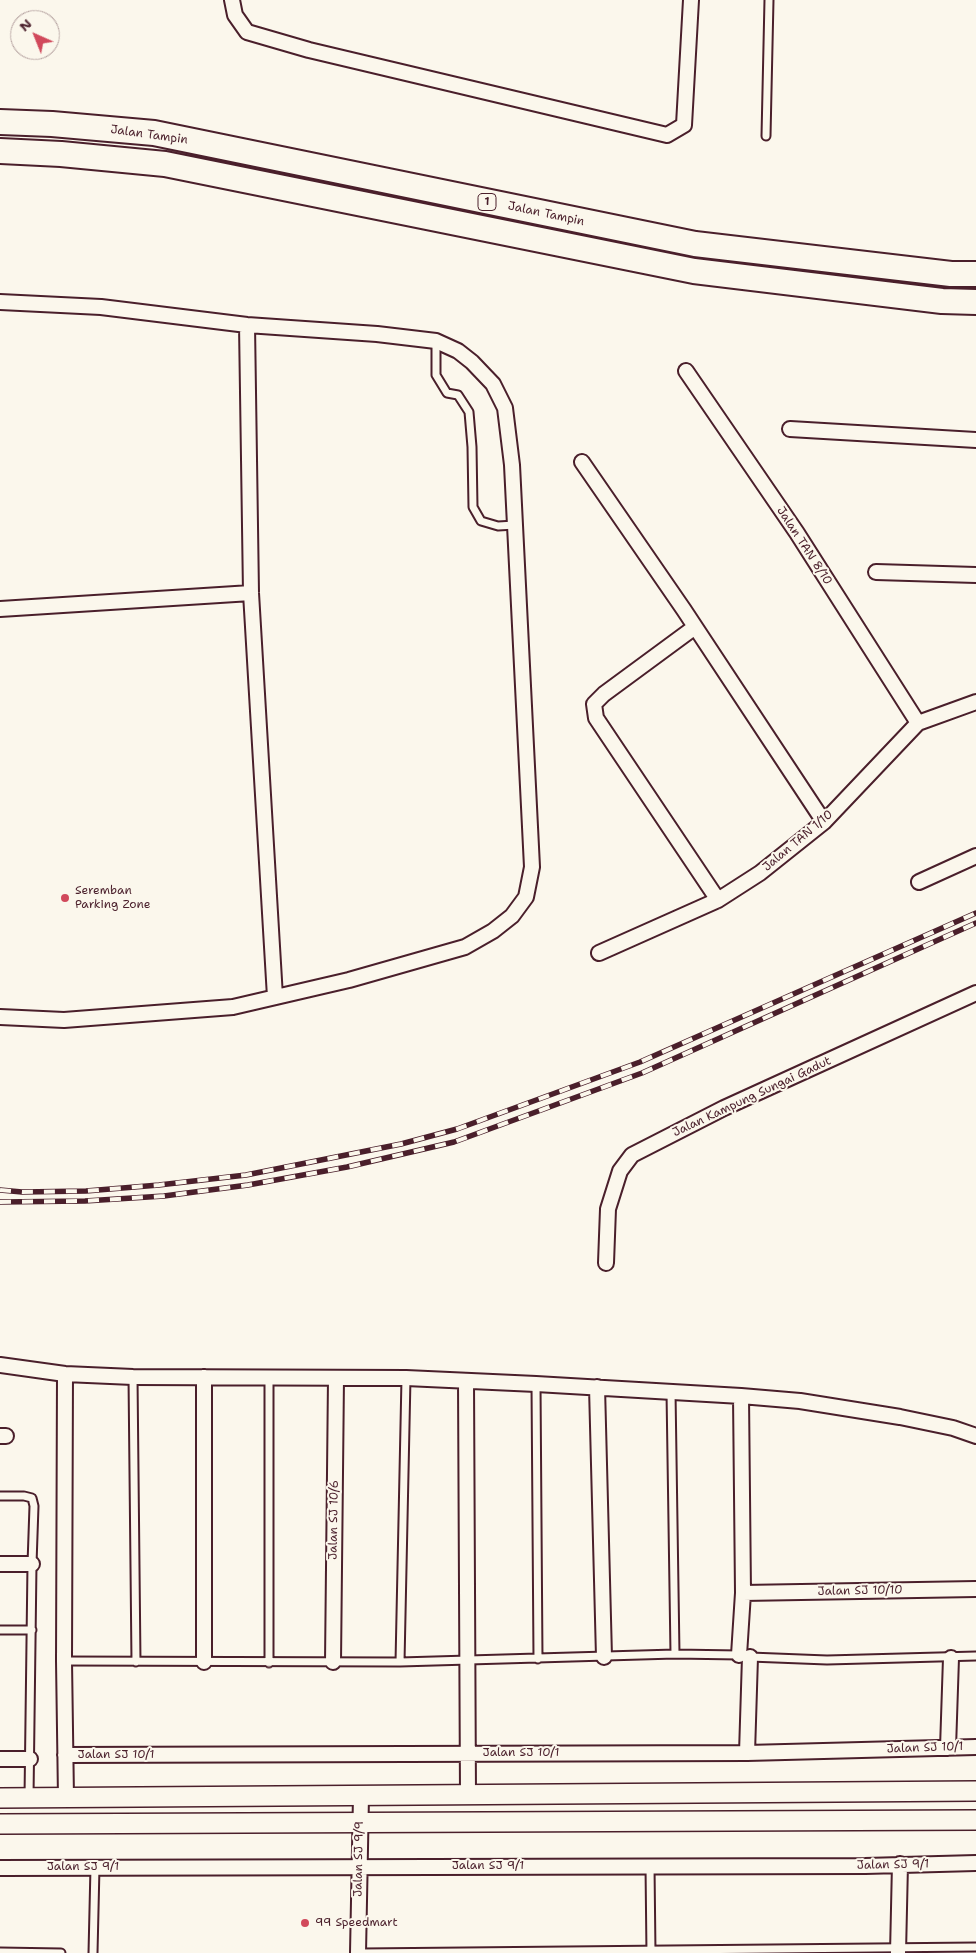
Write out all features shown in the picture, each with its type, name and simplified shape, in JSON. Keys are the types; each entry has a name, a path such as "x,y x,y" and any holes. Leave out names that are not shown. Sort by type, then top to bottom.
{"highway":[{"name":"Jalan Tampin","path":"0,122 52,124 154,133 695,244 952,274 976,274"},
{"name":"1","path":"0,151 61,154 165,164 694,272 942,301 976,302"}],"street":[{"path":"232,0 235,15 248,32 309,50 667,135 684,124 691,0"},
{"path":"0,302 101,307 246,325 436,341 458,351 472,362 493,384 505,408 512,465 532,867 526,897 512,916 493,931 465,947 349,980 233,1007 64,1020 0,1017"},
{"path":"246,325 250,593 275,997"},
{"name":"Jalan TAN 8/10","path":"686,371 798,534 918,724"},
{"path":"790,428 976,440"},
{"path":"582,462 824,822"},
{"path":"876,572 976,575"},
{"path":"0,609 250,593"},
{"path":"694,627 604,694 594,704 596,718 718,900"},
{"name":"Jalan TAN 1/10","path":"599,953 718,900 760,873 824,822 918,724 976,702"},
{"path":"919,882 976,856"},
{"name":"Jalan Kampung Sungai Gadut","path":"606,1263 608,1209 620,1171 632,1155 724,1108 976,993"},
{"path":"0,1365 65,1374 133,1377 406,1378 741,1396 800,1401 900,1417 953,1428 976,1436"},
{"path":"65,1374 64,1661 66,1798"},
{"path":"204,1377 204,1662"},
{"name":"Jalan SJ 10/6","path":"333,1662 336,1378"},
{"path":"466,1381 468,1795"},
{"path":"597,1387 604,1657"},
{"path":"741,1396 747,1753"},
{"path":"0,1564 32,1564"},
{"name":"Jalan SJ 10/10","path":"743,1593 976,1589"},
{"path":"948,1748 951,1658"},
{"name":"Jalan SJ 10/1","path":"65,1755 747,1753 976,1747"},
{"path":"0,1759 30,1759"},
{"path":"0,1798 976,1791"},
{"name":"Jalan SJ 9/9","path":"358,1953 361,1796"},
{"path":"0,1824 976,1820"},
{"name":"Jalan SJ 9/1","path":"0,1868 976,1863"},
{"path":"898,1950 900,1864"}],"lane":[{"path":"766,136 769,0"},
{"path":"436,341 436,375 447,393 458,395 469,412 472,447 473,507 481,521 498,526 515,525"},
{"path":"133,1377 136,1662"},
{"path":"269,1378 269,1662"},
{"path":"400,1662 406,1378"},
{"path":"536,1384 538,1659"},
{"path":"671,1392 675,1654"},
{"path":"0,1496 32,1498 34,1506 29,1798"},
{"path":"0,1630 32,1630"},
{"path":"64,1661 400,1662 675,1654 827,1660 976,1656"},
{"path":"650,1866 651,1952"},
{"path":"93,1953 95,1867"},
{"path":"362,1953 898,1950 976,1947"},
{"path":"0,1952 61,1953"}],"railway":[{"path":"0,1190 22,1192 86,1191 246,1175 401,1144 457,1129 640,1062 976,913"},
{"path":"0,1202 85,1201 164,1196 248,1185 347,1167 454,1142 642,1073 976,923"}],"place":[{"name":"Seremban Parking Zone","path":"65,898"},
{"name":"99 Speedmart","path":"305,1923"}]}
